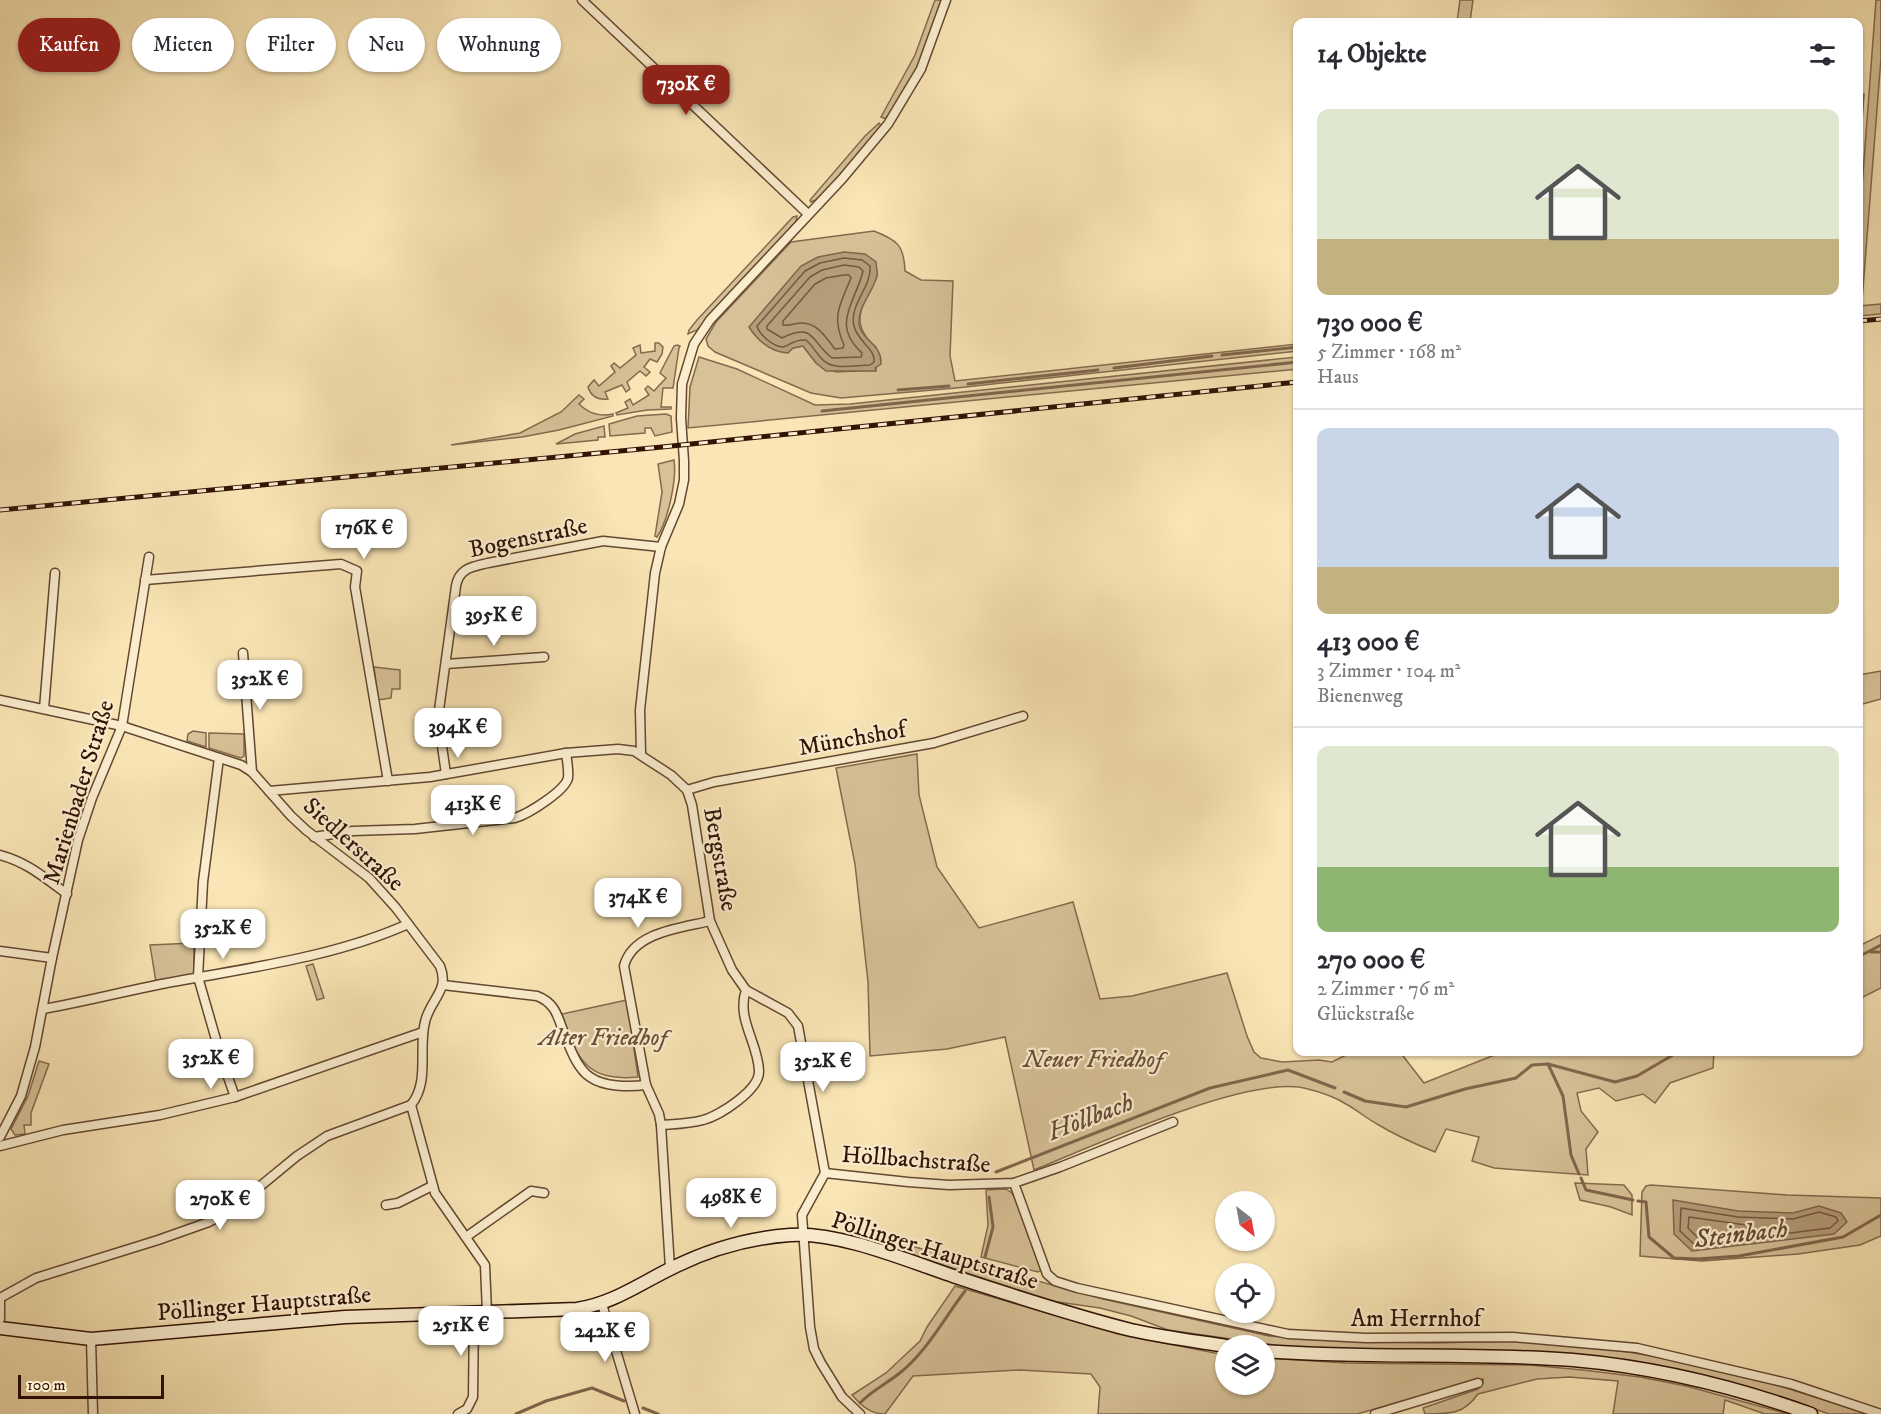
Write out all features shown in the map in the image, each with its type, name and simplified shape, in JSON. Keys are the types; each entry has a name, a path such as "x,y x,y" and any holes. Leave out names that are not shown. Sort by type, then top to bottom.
{"street":[{"path":"582,0 808,214"},
{"path":"269,791 446,774 566,753 618,749 640,754 640,710 645,646 655,573 661,547 683,489 685,471 681,398 688,360 699,334 842,179 888,124 921,69 946,0"},
{"name":"Bogenstraße","path":"446,774 439,710 457,577 461,571 478,565 603,542 661,547"},
{"name":"Marienbader Straße","path":"0,1137 21,1096 35,1047 78,840 122,726 149,557"},
{"path":"145,580 341,564 357,571 355,587 388,781"},
{"path":"44,709 55,573"},
{"path":"243,652 252,772"},
{"path":"446,664 544,657"},
{"name":"Siedlerstraße","path":"0,700 122,726 241,765 252,772 291,816 314,837 369,878 440,966 444,985"},
{"name":"Münchshof","path":"687,790 714,782 934,743 1023,717"},
{"path":"314,837 353,831 415,829 515,818 530,811 566,783 568,776 566,753"},
{"name":"Bergstraße","path":"640,754 672,775 687,790 692,805 710,921 732,970 746,990 788,1013 798,1026 825,1173"},
{"path":"219,758 203,882 198,977 235,1097"},
{"path":"0,855 17,859 67,894"},
{"path":"670,1268 661,1125 646,1085 625,962 633,948 646,940 710,921"},
{"path":"43,1009 299,959 358,942 408,924"},
{"path":"0,951 52,958"},
{"path":"0,1319 0,1298 36,1278 209,1222 230,1211 297,1156 327,1136 411,1105 422,1083 423,1032 429,1009 444,985 537,996 546,1000 553,1006 577,1060 590,1077 609,1084 646,1085"},
{"path":"661,1125 700,1121 713,1117 748,1092 757,1082 759,1071 743,1013 743,998 746,990"},
{"path":"0,1146 63,1130 160,1114 235,1097 423,1032"},
{"path":"411,1105 432,1186 443,1206 485,1265 474,1389 471,1404 458,1414"},
{"name":"Höllbachstraße","path":"825,1173 931,1184 983,1186 1014,1184 1173,1122"},
{"path":"825,1173 802,1211 808,1317 814,1349 836,1389 860,1414"},
{"name":"Am Herrnhof","path":"1014,1184 1047,1274 1055,1281 1077,1288 1288,1334 1366,1338 1513,1337 1637,1348 1802,1387 1881,1414"},
{"path":"386,1205 398,1203 432,1186"},
{"path":"466,1237 531,1191 544,1193"},
{"name":"Pöllinger Hauptstraße","path":"0,1328 91,1339 345,1317 557,1311 602,1304 704,1253 756,1239 802,1234 852,1244 1131,1330 1215,1344"},
{"path":"602,1304 635,1414"},
{"path":"91,1339 93,1414"},
{"path":"1275,1351 1334,1355 1575,1360 1670,1376 1766,1400 1811,1414"},
{"path":"1375,1414 1478,1383"}],"green space":[{"path":"935,0 942,0 920,61 907,88 887,119 881,117 915,55"},
{"path":"1460,0 1473,0 1471,18 1458,18"},
{"path":"1876,0 1881,0 1881,58 1863,288 1863,174"},
{"path":"879,123 882,127 866,147 818,199 811,202 810,200 865,136"},
{"path":"797,216 795,225 697,330 688,334 697,320 793,217"},
{"path":"874,231 888,237 898,245 903,255 905,271 921,280 953,281 950,356 955,381 1293,344 1293,352 956,388 841,398 811,393 715,352 708,346 706,339 716,322 791,242","holes":["877,275 863,304 860,321 862,330 876,347 876,370 836,372 816,363 803,346 793,348"]},
{"path":"1881,304 1881,314 1863,316 1863,306"},
{"path":"655,343 663,347 662,354 657,362 650,359 644,367 650,372 646,376 640,371 627,382 630,389 626,392 622,385 605,392 608,399 598,398 591,393 588,387 594,380 599,386 615,372 611,366 614,363 620,368 636,355 633,348 640,345 641,353 655,351"},
{"path":"674,346 680,346 673,388 663,388 661,407 671,407 671,409 617,415 616,413 628,408 625,402 630,399 633,405 649,395 645,389 648,386 654,391 666,378 660,373"},
{"path":"699,357 737,369 815,405 850,404 1293,357 1293,369 688,428 690,387"},
{"path":"579,395 584,399 579,404 586,410 598,415 613,414 613,416 522,437 451,445 520,433 561,412"},
{"path":"666,414 671,416 672,432 655,436 651,428 645,428 645,433 610,436 609,424 637,416"},
{"path":"604,426 605,437 598,437 598,440 556,444 575,434"},
{"path":"674,460 671,500 665,521 657,537 655,536 662,492 658,464"},
{"path":"374,667 400,670 400,689 392,689 391,698 378,700"},
{"path":"1881,671 1881,699 1863,704 1863,674"},
{"path":"193,731 206,733 206,747 187,741 188,734"},
{"path":"209,733 244,734 244,756 241,758 209,748"},
{"name":"Neuer Friedhof","path":"917,754 919,795 937,867 979,928 1073,902 1100,999 1132,996 1227,973 1247,1036 1254,1052 1261,1058 1282,1062 1319,1060 1332,1062 1344,1056 1403,1056 1424,1083 1492,1056 1714,1056 1713,1068 1670,1083 1655,1103 1643,1094 1616,1101 1599,1088 1577,1093 1581,1111 1598,1132 1586,1149 1588,1175 1494,1168 1472,1161 1479,1137 1446,1129 1435,1152 1391,1132 1332,1097 1308,1089 1283,1087 1250,1091 1172,1114 1034,1170 1005,1037 947,1049 870,1056 868,982 855,864 836,768"},
{"path":"1881,935 1881,988 1863,997 1863,944"},
{"path":"194,943 194,974 156,982 150,945"},
{"path":"313,964 324,998 317,1000 306,966"},
{"name":"Alter Friedhof","path":"627,1000 638,1077 606,1076 586,1064 579,1055 562,1014"},
{"path":"39,1061 49,1064 31,1113 31,1125 24,1125 25,1134 15,1135 11,1129 28,1096"},
{"path":"1575,1183 1624,1185 1632,1195 1632,1215 1611,1207 1580,1200"},
{"path":"1646,1186 1787,1195 1881,1198 1881,1236 1860,1245 1798,1254 1702,1261 1640,1256 1642,1192"},
{"path":"1006,1189 1016,1200 1041,1270 1038,1272 981,1257 988,1225 986,1190"},
{"path":"897,1242 1103,1299 1265,1335 1215,1337 1168,1330 1131,1316 1100,1308 1051,1301 897,1250 893,1246"},
{"path":"955,1286 1118,1334 1215,1353 1215,1395 1275,1395 1275,1359 1346,1363 1529,1365 1640,1377 1686,1386 1788,1414 1765,1414 1725,1400 1723,1414 1613,1414 1618,1381 1569,1377 1537,1379 1478,1394 1462,1409 1442,1414 1425,1414 1423,1408 1478,1389 1483,1379 1357,1414 1098,1414 1100,1387 1091,1374 1020,1370 913,1376 885,1414 875,1413 863,1406 852,1395 886,1373 920,1341"},
{"path":"1275,1336 1340,1341 1435,1343 1511,1341 1611,1349 1685,1362 1757,1379 1869,1414 1829,1414 1784,1398 1673,1370 1275,1345"}],"water":[{"path":"844,252 865,254 876,262 877,276 860,312 859,325 881,357 881,364 875,368 876,371 826,371 816,363 803,346 793,348 788,353 776,350 756,337 749,327 801,266 818,257"},
{"path":"1673,1200 1738,1211 1793,1213 1819,1206 1841,1213 1847,1222 1834,1234 1692,1251 1674,1234"}],"waterway":[{"path":"1222,355 1293,348"},
{"path":"1114,368 1212,356"},
{"path":"822,411 1293,363"},
{"path":"968,384 1098,370"},
{"path":"898,390 949,386"},
{"path":"1863,954 1881,945"},
{"path":"1871,952 1881,952"},
{"name":"Höllbach","path":"1344,1092 1365,1101 1406,1107 1465,1089 1516,1078 1532,1065 1548,1064 1615,1082 1637,1076 1671,1056"},
{"name":"Steinbach","path":"1548,1064 1563,1096 1571,1155 1579,1174"},
{"name":"Höllbach","path":"996,1172 1210,1088 1288,1070 1335,1088"},
{"name":"Steinbach","path":"1581,1178 1586,1190 1633,1200"},
{"name":"Höllbach","path":"985,1257 993,1227 989,1197"},
{"name":"Steinbach","path":"1638,1201 1646,1202 1649,1237 1674,1258 1739,1256 1843,1237 1881,1215"},
{"name":"Höllbach","path":"860,1403 910,1364 965,1291"},
{"path":"516,1414 546,1401 592,1388 624,1401"},
{"path":"643,1408 658,1414"}],"railway":[{"path":"1863,321 1881,319"},
{"path":"0,510 662,447 1293,383"}]}
